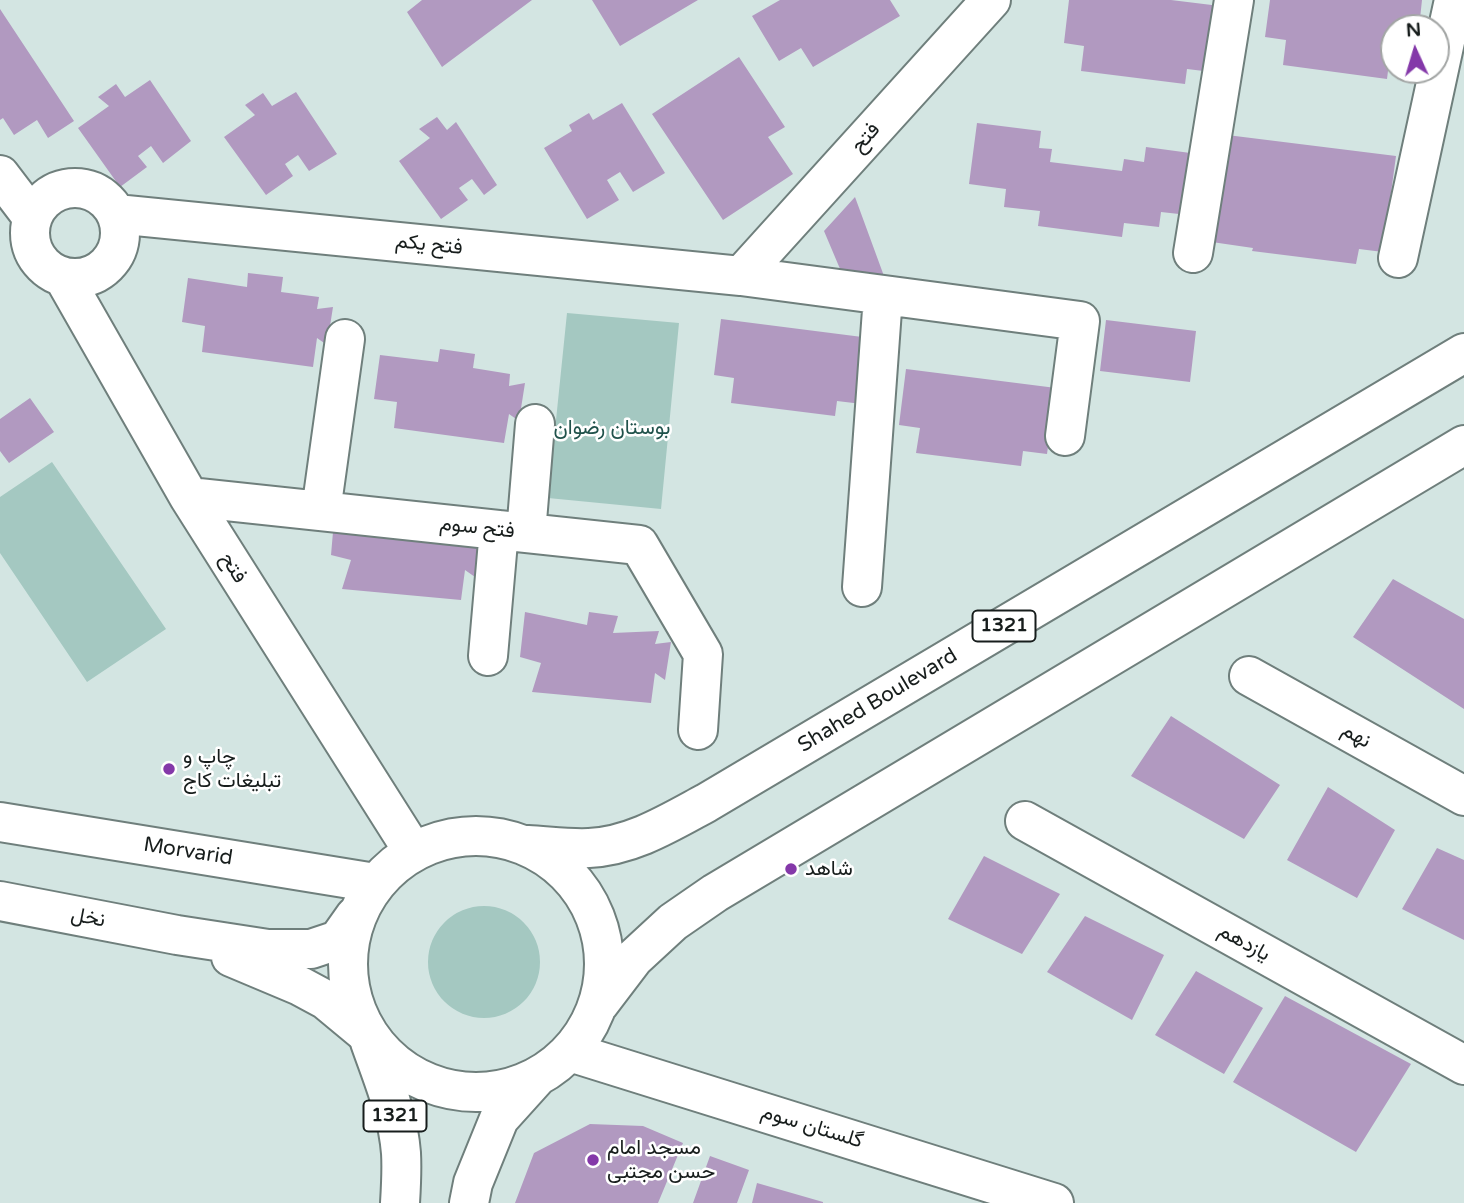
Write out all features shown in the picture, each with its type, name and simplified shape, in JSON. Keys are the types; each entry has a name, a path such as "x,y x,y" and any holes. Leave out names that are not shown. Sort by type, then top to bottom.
{"street":[{"name":"فتح","path":"741,276 991,0"},
{"path":"1193,253 1234,0"},
{"path":"1398,258 1454,0"},
{"path":"0,175 32,217"},
{"path":"82,188 103,198 116,215 120,242 105,267 93,275 79,279 64,278 39,262 32,248 29,233 32,217 40,204 52,194 66,189 82,188"},
{"name":"فتح یکم","path":"116,215 741,276 1080,321 1065,436"},
{"name":"فتح","path":"64,278 189,497 413,851"},
{"path":"862,587 883,296"},
{"path":"321,511 345,339"},
{"name":"Shahed Boulevard","path":"528,845 588,848 616,844 654,830 718,796 1464,353"},
{"path":"488,656 535,424"},
{"path":"599,1004 634,958 673,922 715,893 1464,445"},
{"name":"فتح سوم","path":"189,497 639,545 704,654 698,730"},
{"name":"نهم","path":"1249,677 1464,796"},
{"name":"یازدهم","path":"1025,821 1464,1065"},
{"name":"Morvarid","path":"0,822 375,883"},
{"path":"490,836 528,845 561,866 585,894 601,929 605,967 599,1004 592,1021 570,1052 555,1066 537,1077 505,1089 471,1092 438,1087 407,1073 381,1052 367,1034 326,1000 300,986 177,935 268,949 311,949 338,940 375,883 393,865 413,851 450,837 490,836"},
{"name":"نخل","path":"0,901 177,935"},
{"path":"355,916 347,956 351,996 367,1034"},
{"name":"1321","path":"367,1034 398,1127 401,1153 400,1203"},
{"name":"گلستان سوم","path":"570,1052 1054,1203"},
{"path":"469,1203 473,1183 499,1119 537,1077"}],"green space":[{"name":"بوستان رضوان","path":"567,313 679,323 661,509 548,498"},
{"path":"52,462 166,629 87,682 0,553 0,497"},
{"path":"484,906 506,910 524,922 536,940 540,962 536,984 524,1002 506,1014 484,1018 462,1014 444,1002 432,984 428,962 432,940 444,922 462,910"}],"building":[{"path":"422,0 532,0 442,67 407,12"},
{"path":"592,0 698,0 620,46"},
{"path":"780,0 890,0 900,16 813,67 801,48 779,61 752,16"},
{"path":"1069,0 1171,0 1220,6 1212,72 1187,69 1185,84 1081,71 1084,46 1064,43"},
{"path":"1270,0 1422,0 1420,14 1380,14 1380,78 1283,65 1286,40 1265,37"},
{"path":"0,9 74,121 48,138 37,120 14,135 3,118 0,120"},
{"path":"739,57 785,127 768,137 793,174 723,220 652,114"},
{"path":"150,80 191,141 163,163 151,146 138,156 147,167 120,187 78,128 109,106 98,97 116,84 125,97"},
{"path":"296,92 337,154 309,171 298,155 285,164 293,176 266,195 224,137 255,115 245,105 263,93 272,106"},
{"path":"622,103 665,173 633,192 620,172 607,180 619,200 587,219 544,148 572,131 569,125 589,113 593,120"},
{"path":"437,117 447,130 456,122 497,185 484,195 472,179 459,188 468,200 441,219 399,161 430,138 419,129"},
{"path":"977,123 1041,131 1039,148 1052,149 1050,162 1122,171 1124,159 1144,162 1146,147 1205,155 1197,216 1161,212 1159,227 1124,223 1122,237 1038,226 1040,211 1004,207 1006,189 969,184"},
{"path":"1219,134 1396,156 1383,252 1359,249 1356,264 1252,251 1253,248 1205,241"},
{"path":"855,197 888,287 846,283 824,231"},
{"path":"248,273 283,277 281,292 319,297 317,309 333,307 327,345 317,338 313,367 202,352 205,326 182,322 188,278 247,287"},
{"path":"721,319 870,338 862,404 837,401 835,416 731,403 734,378 714,375"},
{"path":"1106,320 1196,331 1190,382 1100,371"},
{"path":"440,349 475,354 473,368 510,374 509,386 525,383 519,421 509,414 504,443 394,428 397,402 374,399 380,355 438,362"},
{"path":"906,369 1056,388 1047,454 1023,451 1021,466 916,453 920,428 899,425"},
{"path":"30,398 54,432 9,463 0,451 0,419"},
{"path":"335,509 481,539 475,577 465,570 461,600 342,589 351,560 331,555"},
{"path":"1393,579 1464,619 1464,709 1353,637"},
{"path":"525,612 587,625 589,612 618,616 613,633 659,631 655,644 671,642 665,680 655,673 651,703 532,692 541,663 520,657"},
{"path":"1171,716 1280,785 1244,839 1131,776"},
{"path":"1328,787 1395,830 1357,898 1287,860"},
{"path":"1437,848 1464,860 1464,940 1402,909"},
{"path":"984,856 1060,894 1022,954 948,919"},
{"path":"1085,916 1164,955 1132,1020 1047,972"},
{"path":"1196,971 1263,1008 1224,1074 1155,1035"},
{"path":"1285,996 1411,1064 1356,1152 1233,1082"},
{"path":"590,1124 643,1126 683,1143 658,1203 515,1203 534,1153"},
{"path":"710,1156 749,1170 737,1203 693,1203"},
{"path":"757,1183 823,1202 823,1203 752,1203"}],"place":[{"name":"چاپ و تبلیغات کاج","path":"169,769"},
{"name":"شاهد","path":"791,869"},
{"name":"مسجد امام حسن مجتبی","path":"593,1160"}]}
